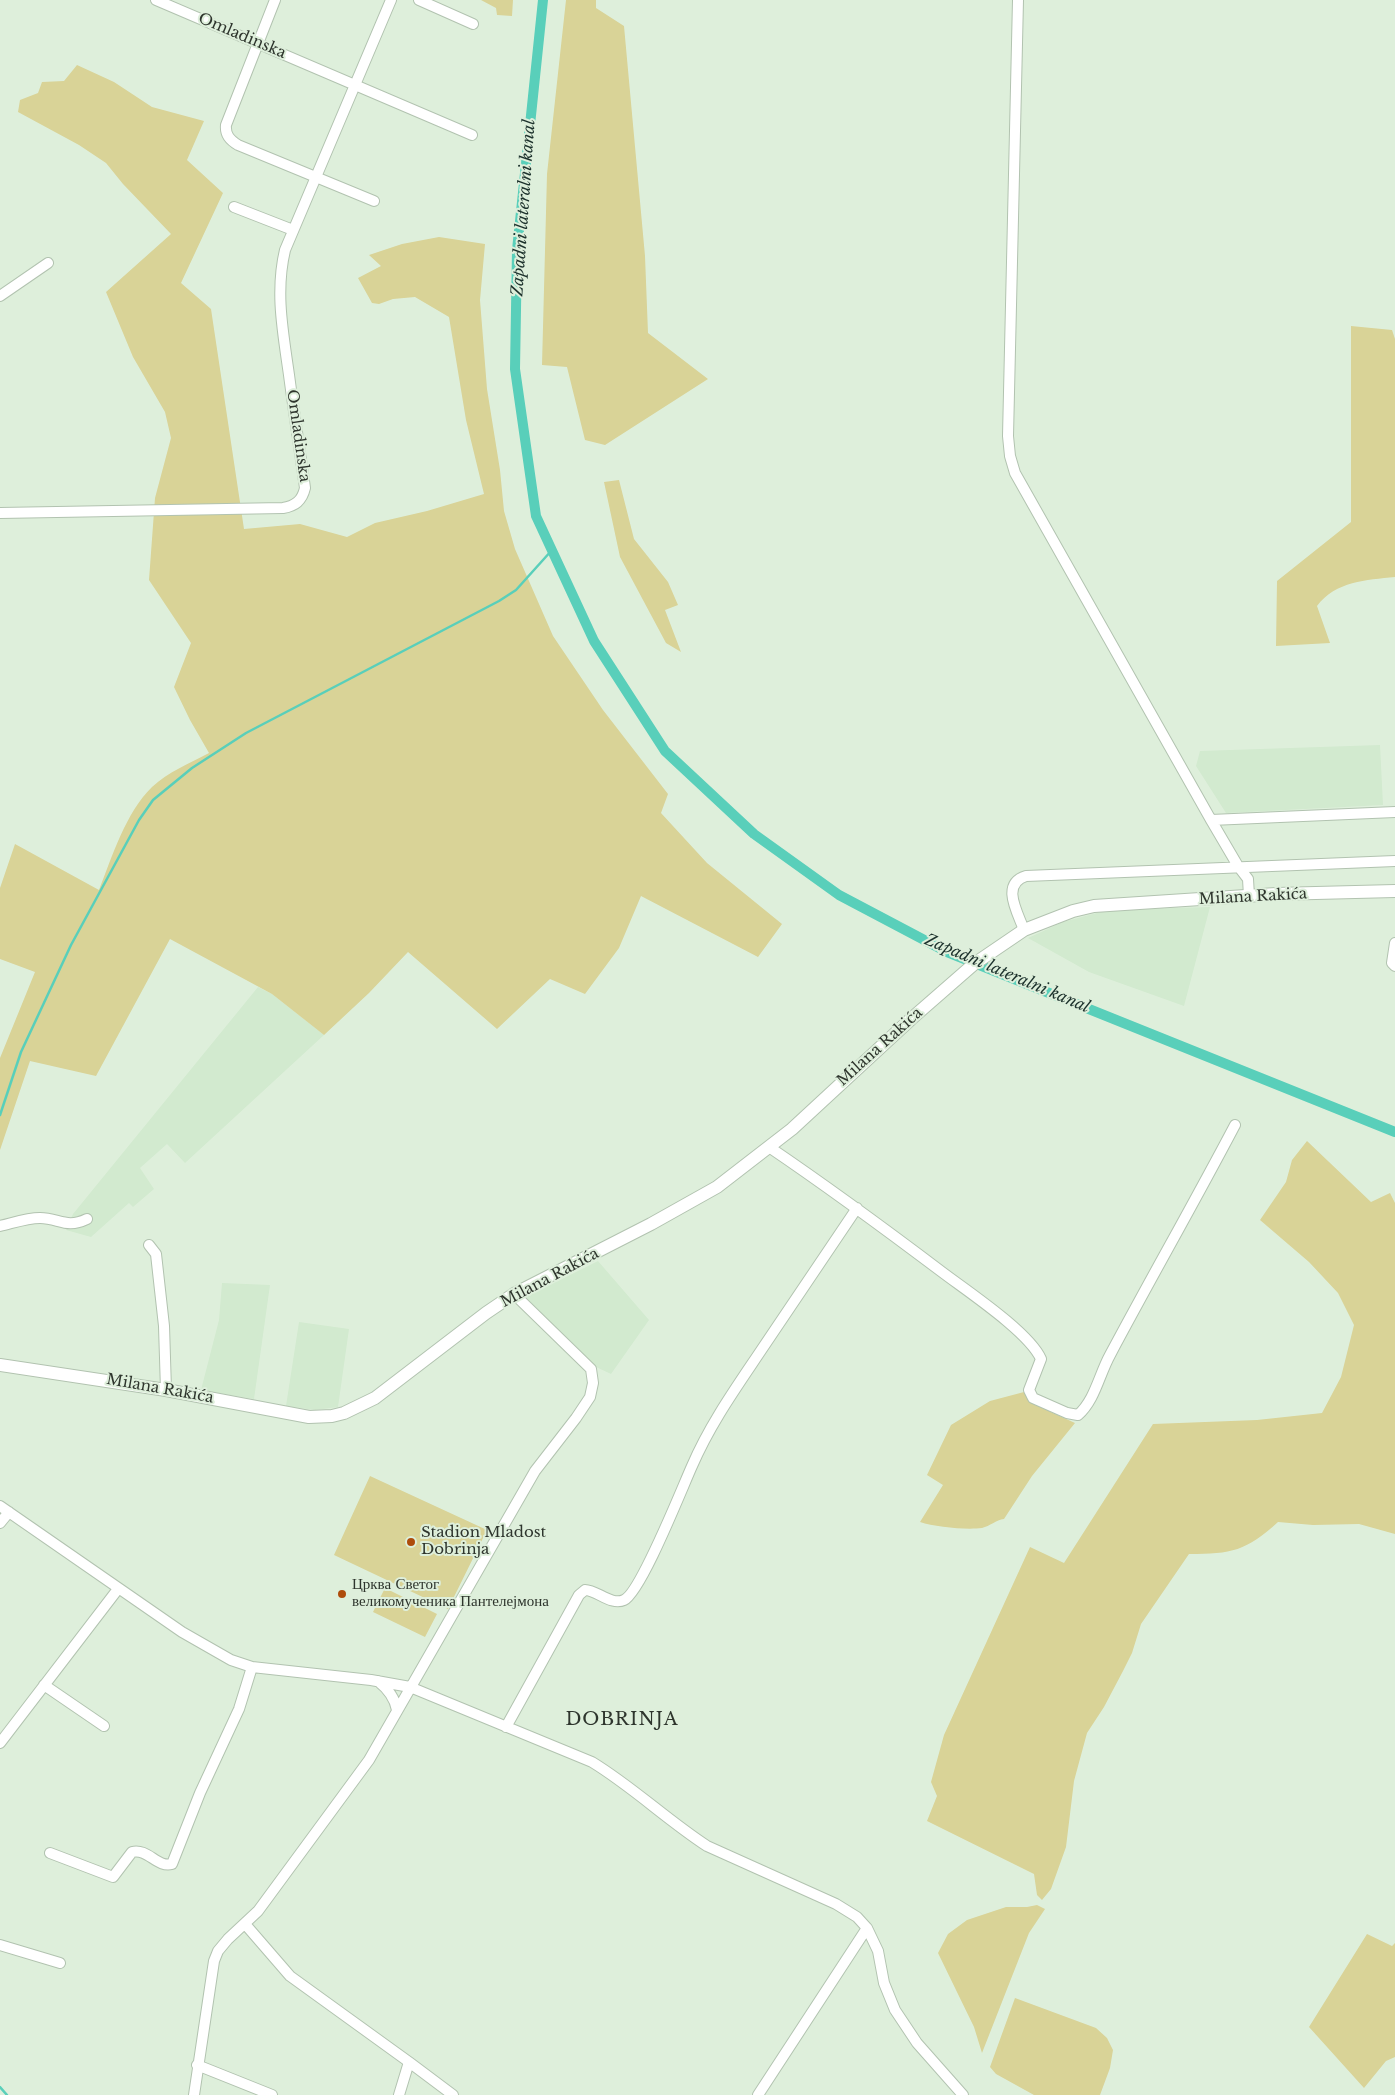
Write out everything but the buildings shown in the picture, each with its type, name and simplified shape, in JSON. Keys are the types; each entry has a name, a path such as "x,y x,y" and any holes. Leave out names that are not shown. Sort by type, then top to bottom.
{"main road":[{"name":"Milana Rakića","path":"0,1365 166,1390 309,1417 344,1413 375,1398 486,1313 514,1294 717,1187 792,1129 955,980 999,946 1024,930 1066,914 1094,906 1249,896 1395,891"}],"street":[{"name":"Omladinska","path":"156,0 472,135"},
{"path":"275,0 226,125 227,134 238,145 374,201"},
{"name":"Omladinska","path":"0,513 257,510 283,508 296,504 303,497 305,488 279,296 281,264 293,230 391,0"},
{"path":"419,0 473,24"},
{"path":"1018,0 1008,436 1010,456 1016,473 1211,820 1238,866 1248,879 1249,896"},
{"path":"234,207 293,230"},
{"path":"0,296 48,263"},
{"path":"1211,820 1395,812"},
{"path":"1024,930 1011,892 1014,884 1026,876 1395,861"},
{"path":"1395,943 1392,963 1395,966"},
{"path":"769,1147 857,1208 988,1306 1036,1349 1041,1359 1029,1390 1033,1398 1067,1414 1078,1415 1085,1409 1090,1400 1108,1358 1184,1223 1234,1125"},
{"path":"506,1727 580,1595 585,1590 592,1590 617,1601 624,1600 632,1592 655,1552 696,1458 716,1418 857,1208"},
{"path":"0,1226 34,1218 71,1224 87,1219"},
{"path":"149,1245 156,1254 164,1326 166,1390"},
{"path":"194,2095 214,1961 218,1951 258,1911 369,1760 535,1471 590,1397 593,1383 591,1369 514,1294"},
{"path":"0,1523 4,1509 182,1632 231,1660 252,1668 378,1681 410,1687 592,1762 617,1777 686,1832 707,1846 852,1913 868,1928 878,1951 884,1983 895,2010 917,2043 963,2095"},
{"path":"0,1743 118,1589"},
{"path":"50,1853 113,1877 132,1852 141,1851 164,1865 172,1864 200,1793 239,1709 252,1668"},
{"path":"378,1681 386,1688 396,1702 397,1710"},
{"path":"44,1685 104,1726"},
{"path":"245,1924 290,1976 453,2095"},
{"path":"758,2095 868,1928"},
{"path":"0,1945 60,1963"},
{"path":"398,2095 409,2062"},
{"path":"197,2065 272,2095"}],"shaded area":[{"path":"481,0 513,0 512,16 497,15 496,8"},
{"path":"566,0 596,0 596,8 624,26 645,256 648,333 708,379 605,445 585,440 567,367 542,365 547,174"},
{"path":"77,65 114,82 152,107 204,121 187,160 223,193 181,283 211,309 244,529 300,524 347,537 375,523 427,511 484,494 466,420 449,317 415,297 393,299 379,304 372,303 358,278 381,266 369,255 402,244 439,237 485,244 480,300 487,389 500,470 504,511 515,549 553,636 603,710 668,794 661,813 707,863 782,924 758,957 641,896 619,948 585,994 550,979 497,1029 408,952 369,993 324,1035 272,994 170,939 96,1076 30,1061 0,1150 0,1058 35,972 0,959 0,888 15,844 99,890 127,822 143,797 165,777 209,753 174,687 191,643 149,580 155,498 171,438 165,412 133,357 106,292 171,234 123,184 106,163 79,145 18,112 20,100 38,93 42,82 64,81"},
{"path":"1351,326 1392,330 1395,339 1395,577 1352,583 1333,591 1317,606 1330,643 1276,646 1277,581 1351,522"},
{"path":"619,480 634,539 668,582 678,605 665,610 681,652 666,643 620,557 604,482"},
{"path":"1380,745 1383,805 1226,813 1196,766 1200,751"},
{"path":"1210,907 1184,1006 1089,972 1028,938 1063,922 1108,910"},
{"path":"258,987 272,994 324,1035 185,1163 167,1144 140,1168 154,1189 133,1207 129,1203 91,1237 66,1230 73,1214"},
{"path":"1307,1141 1371,1202 1390,1193 1395,1203 1395,1534 1359,1524 1313,1525 1278,1522 1257,1539 1238,1549 1228,1552 1189,1554 1141,1624 1132,1653 1104,1707 1087,1733 1074,1781 1066,1847 1051,1889 1042,1900 1037,1895 1034,1874 927,1821 937,1796 931,1782 944,1735 1030,1547 1064,1563 1153,1424 1257,1420 1322,1413 1341,1377 1354,1325 1338,1293 1309,1262 1260,1220 1286,1182 1292,1160"},
{"path":"598,1261 649,1320 611,1374 594,1366 522,1299"},
{"path":"222,1283 270,1285 254,1399 201,1390 219,1320"},
{"path":"299,1322 349,1329 338,1407 315,1410 286,1406"},
{"path":"1024,1392 1029,1402 1075,1423 1032,1476 1004,1519 975,1529 942,1527 920,1522 943,1485 927,1475 951,1425 990,1401"},
{"name":"Stadion Mladost Dobrinja","path":"370,1476 487,1530 448,1609 334,1555"},
{"path":"385,1588 437,1614 425,1637 373,1612"},
{"path":"1037,1905 1045,1909 1029,1933 982,2053 974,2027 938,1953 948,1934 967,1920 1006,1907"},
{"path":"1367,1934 1392,1946 1395,1943 1395,2057 1386,2061 1364,2088 1309,2027"},
{"path":"1015,1998 1096,2028 1107,2038 1113,2050 1110,2068 1100,2095 1034,2095 996,2074 990,2067"}],"waterway":[{"name":"Zapadni lateralni kanal","path":"543,0 517,250 515,369 536,516 594,641 665,751 754,834 839,895 947,952 1395,1132"},
{"path":"0,1115 21,1052 71,945 139,820 153,800 192,768 246,733 499,601 516,590 552,550"},
{"path":"0,2087 7,2095"}],"place":[{"name":"Stadion Mladost Dobrinja","path":"411,1542"},
{"name":"Црква Светог великомученика Пантелејмона","path":"342,1594"}],"district":[{"name":"DOBRINJA","path":"622,1720"}]}
